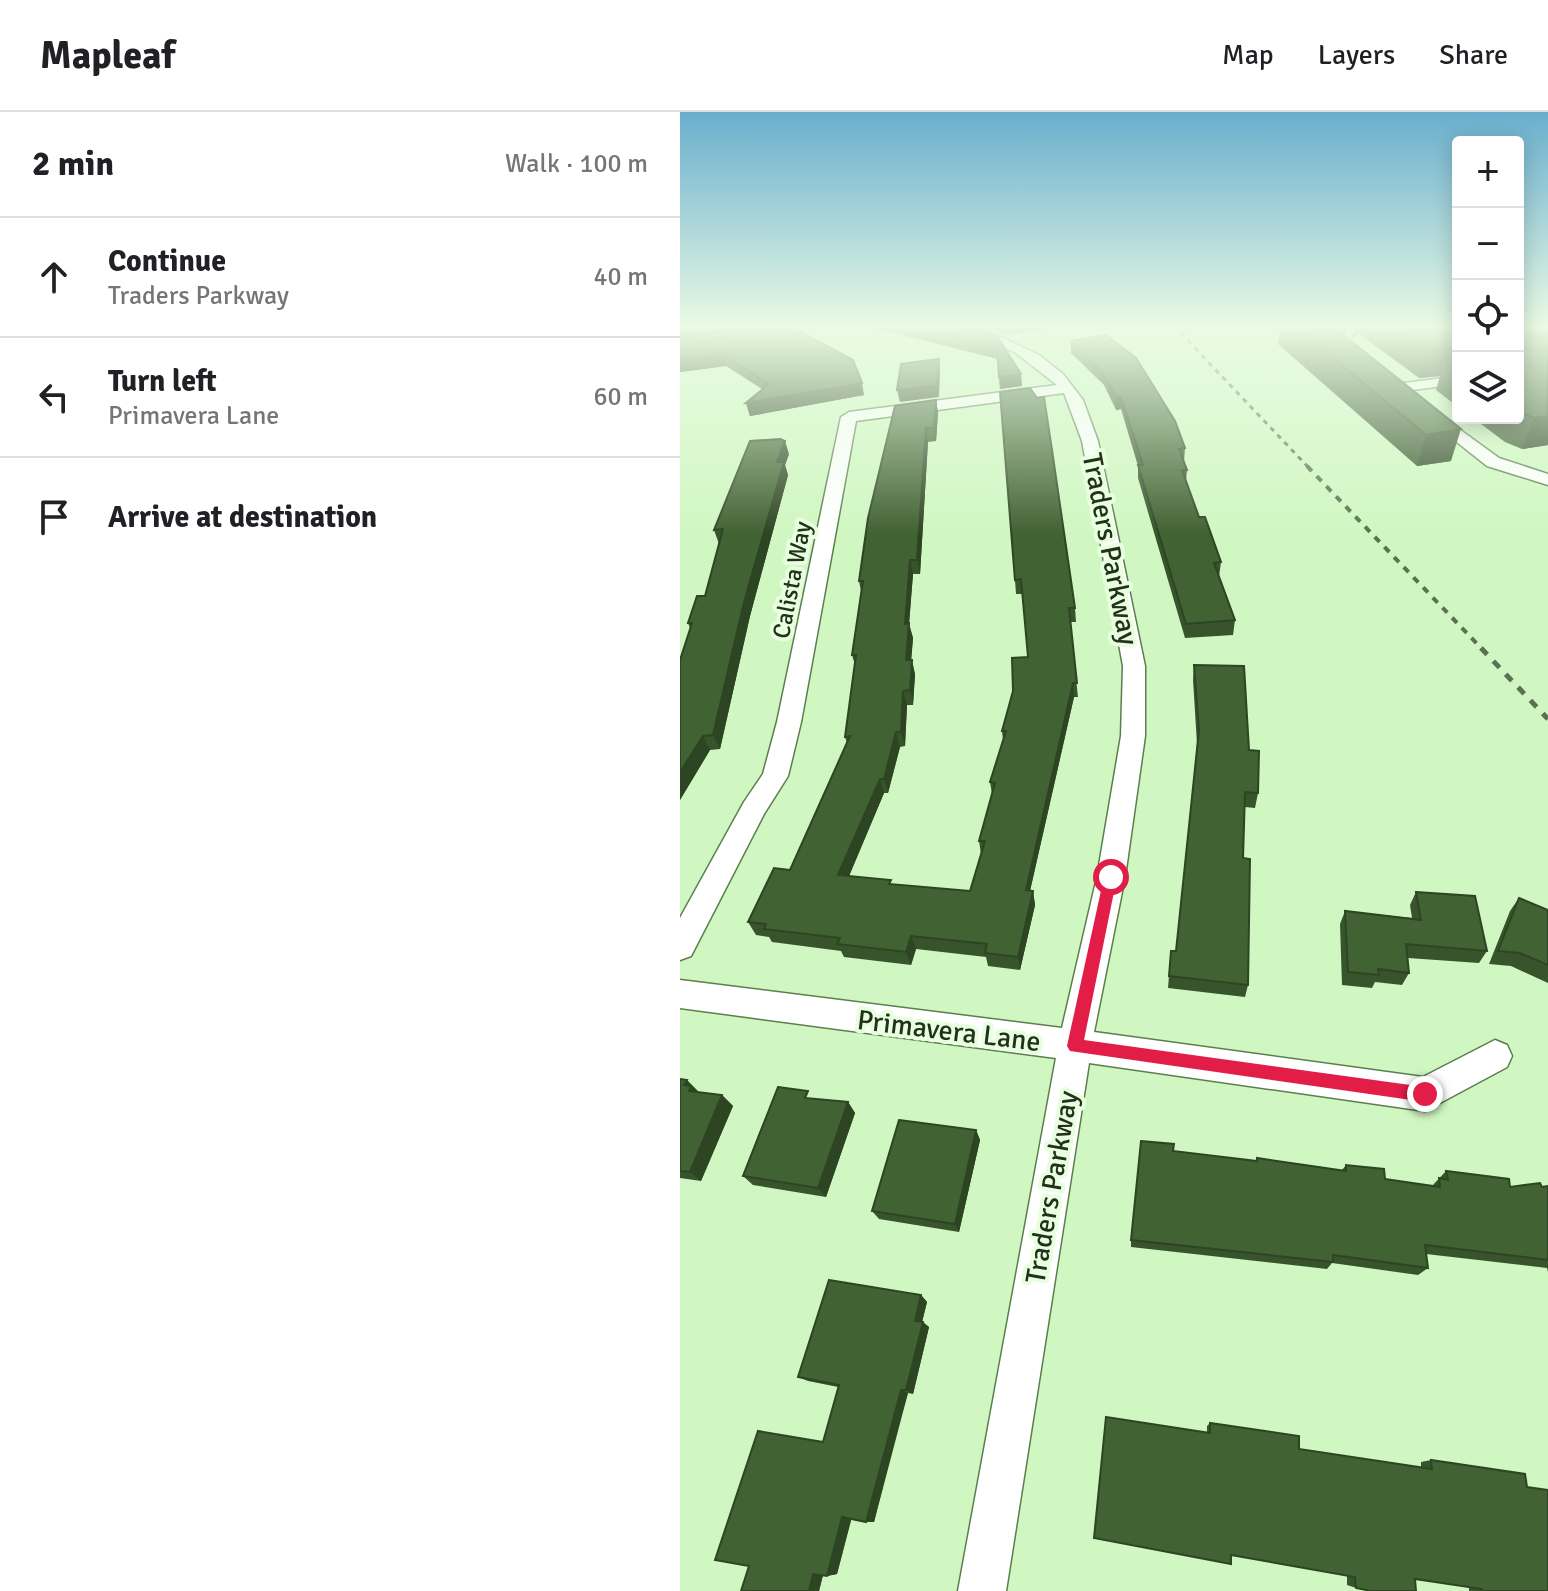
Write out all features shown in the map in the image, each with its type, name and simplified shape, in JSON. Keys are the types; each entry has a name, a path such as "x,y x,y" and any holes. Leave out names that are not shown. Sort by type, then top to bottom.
{"street":[{"name":"Calista Way","path":"680,947 753,809 775,776 789,722 849,417 1015,395"},
{"name":"Traders Parkway","path":"982,1591 1075,1046 1111,877 1130,752 1134,666 1090,441 1071,395"},
{"path":"1406,395 1493,462 1548,480"},
{"name":"Primavera Lane","path":"680,994 1425,1094 1495,1056"}],"building":[{"path":"756,395 792,395 746,403"},
{"path":"1000,395 1035,395 1037,398 1044,397 1075,608 1069,608 1077,683 1073,683 1026,890 1033,891 1018,957 985,953 987,944 911,936 906,952 837,944 840,938 764,929 766,924 748,922 774,868 790,870 850,736 845,737 856,655 852,655 863,581 859,581 868,518 895,406 936,400 934,428 926,428 917,560 910,560 905,624 909,623 906,660 912,660 910,690 903,691 901,732 896,732 884,779 880,779 838,875 891,880 889,884 970,891 985,841 979,841 995,783 990,782 1006,731 1002,731 1013,691 1012,658 1028,657 1021,579 1015,580"},
{"path":"1159,395 1175,421 1185,448 1179,449 1187,470 1182,470 1199,517 1205,517 1221,562 1214,563 1235,620 1186,624 1138,465 1143,465 1121,397 1116,397"},
{"path":"1378,395 1419,395 1461,429 1426,435"},
{"path":"1524,395 1548,395 1548,416 1534,418 1524,414"},
{"path":"750,441 785,441 777,462 784,462 744,602 713,735 703,736 680,772 680,660 692,623 688,623 697,596 705,596 723,529 714,530"},
{"path":"1194,665 1244,666 1249,750 1259,751 1258,793 1245,792 1243,858 1250,859 1248,985 1169,976 1171,951 1176,951 1199,730"},
{"path":"1416,892 1475,896 1487,951 1406,944 1409,973 1378,969 1379,975 1348,972 1345,911 1421,920"},
{"path":"1519,898 1548,910 1548,965 1520,953 1498,951"},
{"path":"680,1079 687,1080 684,1085 691,1086 689,1091 722,1095 690,1172 680,1171"},
{"path":"778,1087 808,1091 805,1098 848,1102 818,1188 743,1176"},
{"path":"899,1120 976,1130 955,1224 872,1211"},
{"path":"1141,1141 1174,1144 1173,1151 1257,1161 1257,1158 1346,1171 1346,1165 1384,1169 1385,1179 1440,1187 1439,1178 1448,1180 1446,1171 1509,1179 1510,1187 1540,1183 1542,1187 1548,1186 1548,1260 1425,1245 1428,1268 1333,1255 1333,1262 1131,1240"},
{"path":"829,1280 921,1295 915,1321 923,1322 906,1390 901,1390 866,1522 842,1517 827,1576 813,1574 809,1591 741,1591 749,1566 715,1560 758,1431 823,1442 839,1385 798,1377"},
{"path":"1106,1417 1210,1433 1210,1423 1299,1436 1299,1449 1432,1469 1431,1460 1525,1474 1527,1487 1548,1490 1548,1591 1482,1591 1415,1579 1416,1591 1371,1591 1356,1588 1355,1577 1231,1555 1231,1564 1094,1538"}],"railway":[{"path":"1240,395 1309,468"},
{"path":"1307,466 1483,650"},
{"path":"1481,648 1548,719"}],"route":[{"path":"1111,877 1075,1046 1326,1078 1425,1094"}]}
